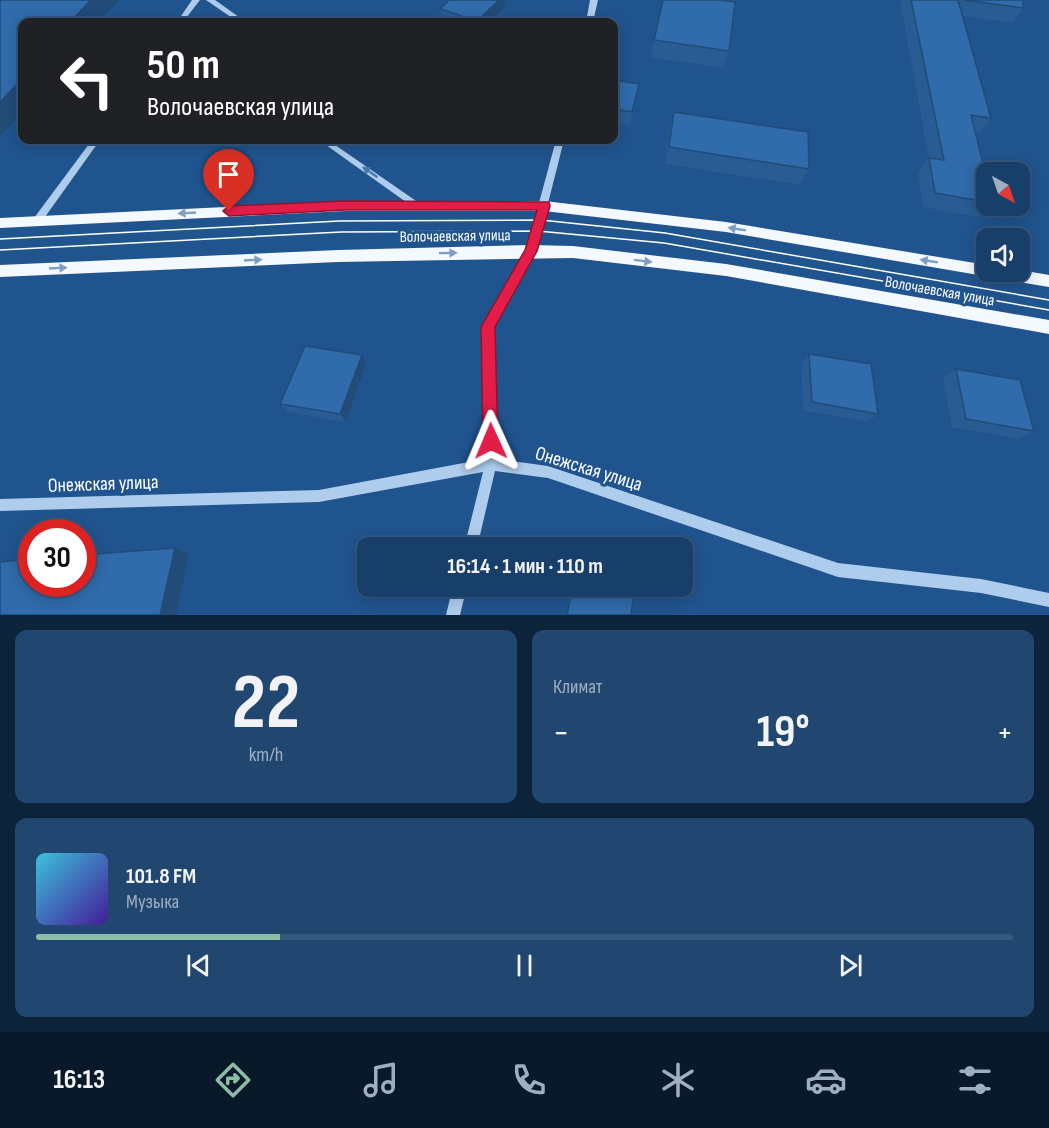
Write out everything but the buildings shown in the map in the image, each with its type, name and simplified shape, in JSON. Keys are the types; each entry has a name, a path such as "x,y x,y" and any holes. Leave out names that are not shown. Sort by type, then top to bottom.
{"main road":[{"name":"Волочаевская улица","path":"0,223 345,206 544,206 726,227 976,269"},
{"name":"Волочаевская улица","path":"0,271 338,256 573,252 726,270 1049,327"},
{"name":"Волочаевская улица","path":"1030,278 1049,281"}],"street":[{"path":"183,18 196,0"},
{"path":"210,0 236,18"},
{"path":"590,18 594,0"},
{"path":"37,221 93,144"},
{"path":"329,144 416,206"},
{"path":"473,537 491,464 488,327 531,251 559,144"},
{"name":"Онежская улица","path":"0,505 319,496 491,464 548,472 838,570 981,586 1049,600"},
{"path":"453,615 457,597"}],"tram line":[{"path":"0,239 339,221 541,220 665,233 1049,300"},
{"path":"0,250 341,232 538,231 664,243 1049,310"}],"route":[{"path":"229,211 345,206 544,206 531,251 488,327 491,441"}]}
